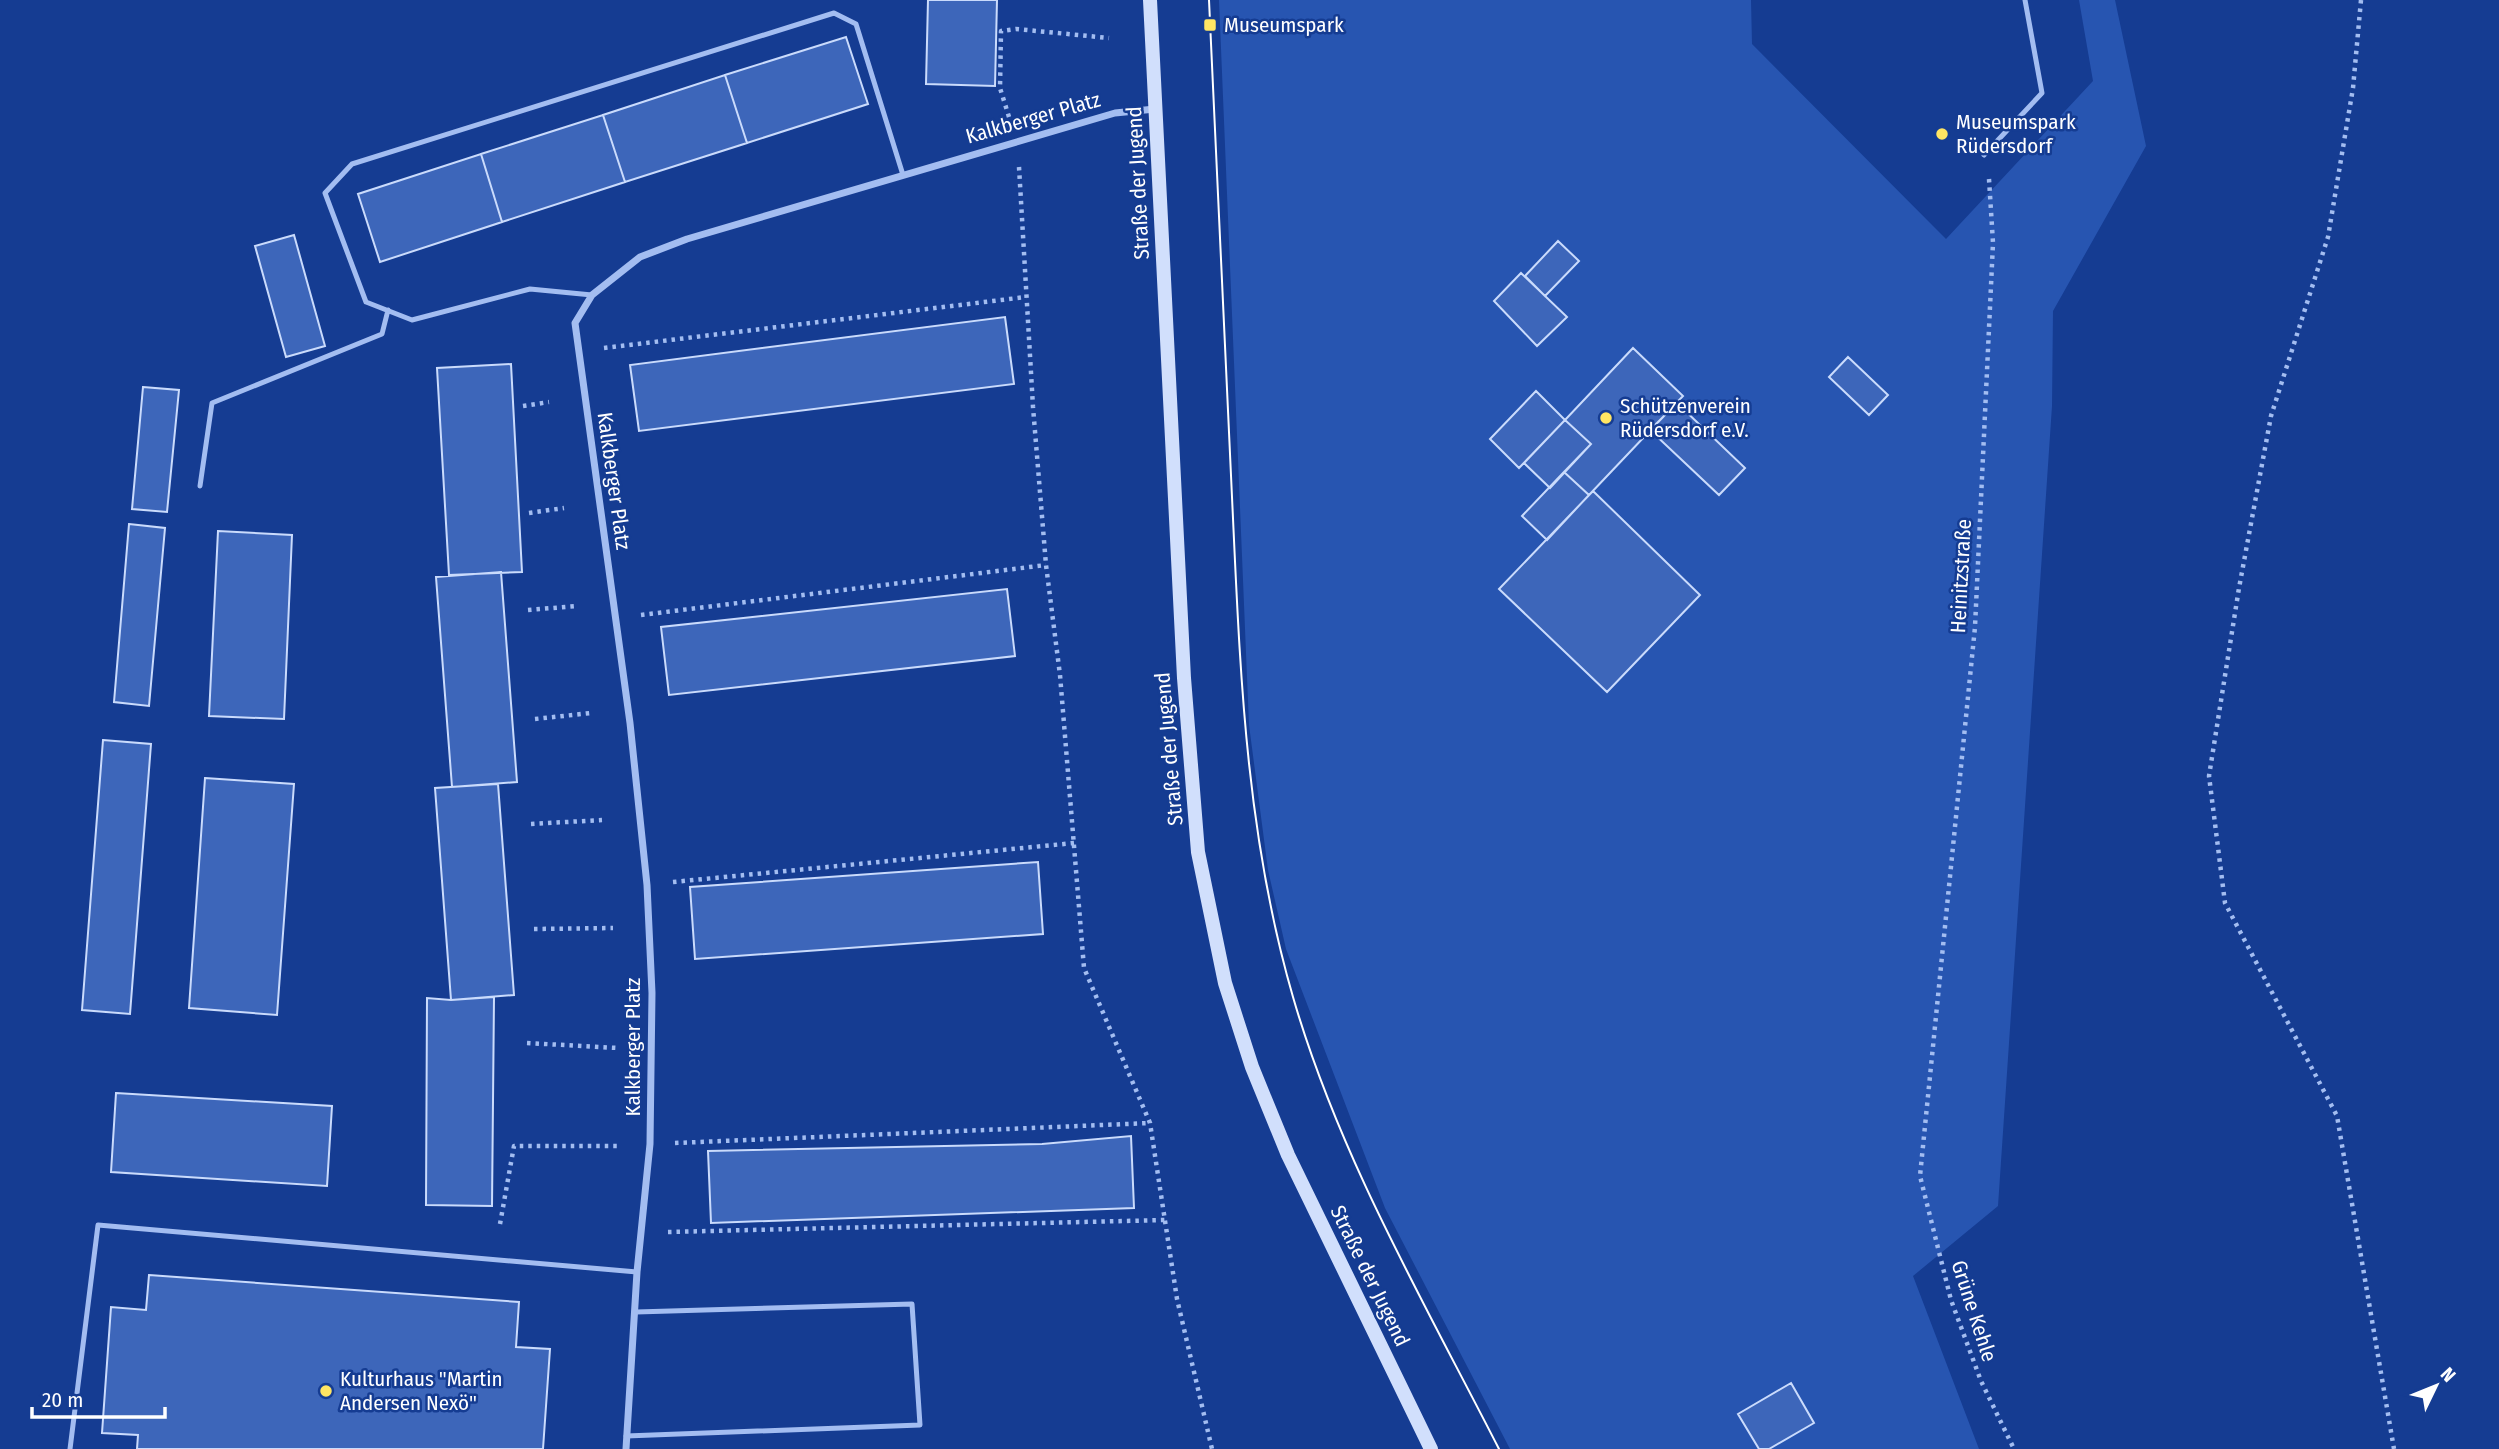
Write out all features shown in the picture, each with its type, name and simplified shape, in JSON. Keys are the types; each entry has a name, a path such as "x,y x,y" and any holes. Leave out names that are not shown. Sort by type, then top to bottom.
{"street":[{"name":"Straße der Jugend","path":"1150,0 1184,677 1201,865 1225,983 1252,1067 1287,1155 1432,1449"},
{"name":"Kalkberger Platz","path":"626,1449 637,1272 650,1144 652,993 648,885 616,618 575,323 592,295 640,257 687,239 1115,113 1155,109"}],"lane":[{"path":"1983,155 2042,93 2025,0"},
{"path":"592,295 530,289 412,320 366,302 326,193 352,164 834,13 856,24 903,175"},
{"path":"200,486 212,403 382,334 388,310"},
{"path":"71,1449 98,1225 637,1272"},
{"path":"626,1436 920,1425 912,1304 636,1312"}],"path":[{"path":"2361,0 2353,88 2328,237 2272,416 2239,588 2208,776 2225,903 2337,1116 2394,1449"},
{"path":"1004,103 1000,88 1001,32 1016,29 1109,38"},
{"name":"Heinitzstraße","path":"1920,1176 1975,627 1993,243 1991,188 1983,155"},
{"path":"1022,189 1032,407 1046,565 1060,675 1084,968 1150,1123 1177,1299 1212,1449"},
{"path":"578,351 1026,297"},
{"path":"523,405 549,402"},
{"path":"529,513 564,508"},
{"path":"616,618 1046,565"},
{"path":"528,610 577,606"},
{"path":"535,719 591,713"},
{"path":"531,824 602,820"},
{"path":"648,885 1074,843"},
{"path":"534,929 613,928"},
{"path":"527,1043 618,1048"},
{"path":"650,1144 1150,1123"},
{"path":"500,1224 514,1146 618,1146"},
{"name":"Grüne Kehle","path":"1920,1176 1951,1300 1981,1381 2014,1449"},
{"path":"643,1233 1165,1220"}],"shaded area":[{"path":"1219,0 1751,0 1752,44 1946,239 2093,81 2079,0 2115,0 2146,146 2053,311 2052,406 1998,1206 1913,1276 1979,1449 1510,1449 1385,1208 1286,949 1268,870 1249,725"}],"building":[{"path":"928,0 997,0 995,86 926,84"},
{"path":"846,37 868,104 747,143 725,75"},
{"path":"725,75 747,143 625,182 603,115"},
{"path":"603,115 625,182 502,222 481,154"},
{"path":"481,154 502,222 380,262 358,194"},
{"path":"294,235 325,346 286,357 255,246"},
{"path":"1558,241 1579,261 1545,296 1525,276"},
{"path":"1521,273 1567,317 1537,346 1494,301"},
{"path":"1005,317 1014,384 639,431 630,365"},
{"path":"1633,348 1683,396 1589,495 1564,472 1591,444 1565,420"},
{"path":"1848,357 1888,395 1869,415 1829,377"},
{"path":"511,364 522,572 449,575 437,368"},
{"path":"143,387 179,390 167,512 132,509"},
{"path":"1536,391 1565,420 1519,468 1490,439"},
{"path":"1677,403 1745,468 1719,495 1650,430"},
{"path":"1565,420 1591,444 1550,488 1524,463"},
{"path":"1564,472 1589,495 1547,540 1522,516"},
{"path":"1593,491 1700,595 1607,692 1499,589"},
{"path":"129,524 165,528 149,706 114,702"},
{"path":"218,531 292,535 284,719 209,716"},
{"path":"501,572 517,782 452,787 436,577"},
{"path":"1007,589 1015,656 669,695 661,627"},
{"path":"103,740 151,744 130,1014 82,1010"},
{"path":"205,778 294,784 277,1015 189,1008"},
{"path":"498,784 514,995 451,1000 435,788"},
{"path":"1038,862 1043,934 695,959 690,887"},
{"path":"494,997 492,1206 426,1205 427,998 451,1000"},
{"path":"116,1093 332,1106 327,1186 111,1172"},
{"path":"1131,1136 1134,1208 711,1223 708,1151 1042,1144"},
{"name":"Kulturhaus \"Martin Andersen Nexö\"","path":"149,1275 519,1302 516,1347 550,1349 543,1449 137,1449 138,1435 102,1433 111,1307 146,1310"},
{"path":"1791,1383 1814,1423 1769,1449 1759,1449 1738,1414"}],"tram line":[{"path":"1209,0 1238,624 1248,749 1264,873 1293,997 1334,1114 1385,1228 1499,1449"}],"place":[{"name":"Museumspark","path":"1210,25"},
{"name":"Museumspark Rüdersdorf","path":"1942,134"},
{"name":"Schützenverein Rüdersdorf e.V.","path":"1606,418"},
{"name":"Kulturhaus \"Martin Andersen Nexö\"","path":"326,1391"}]}
